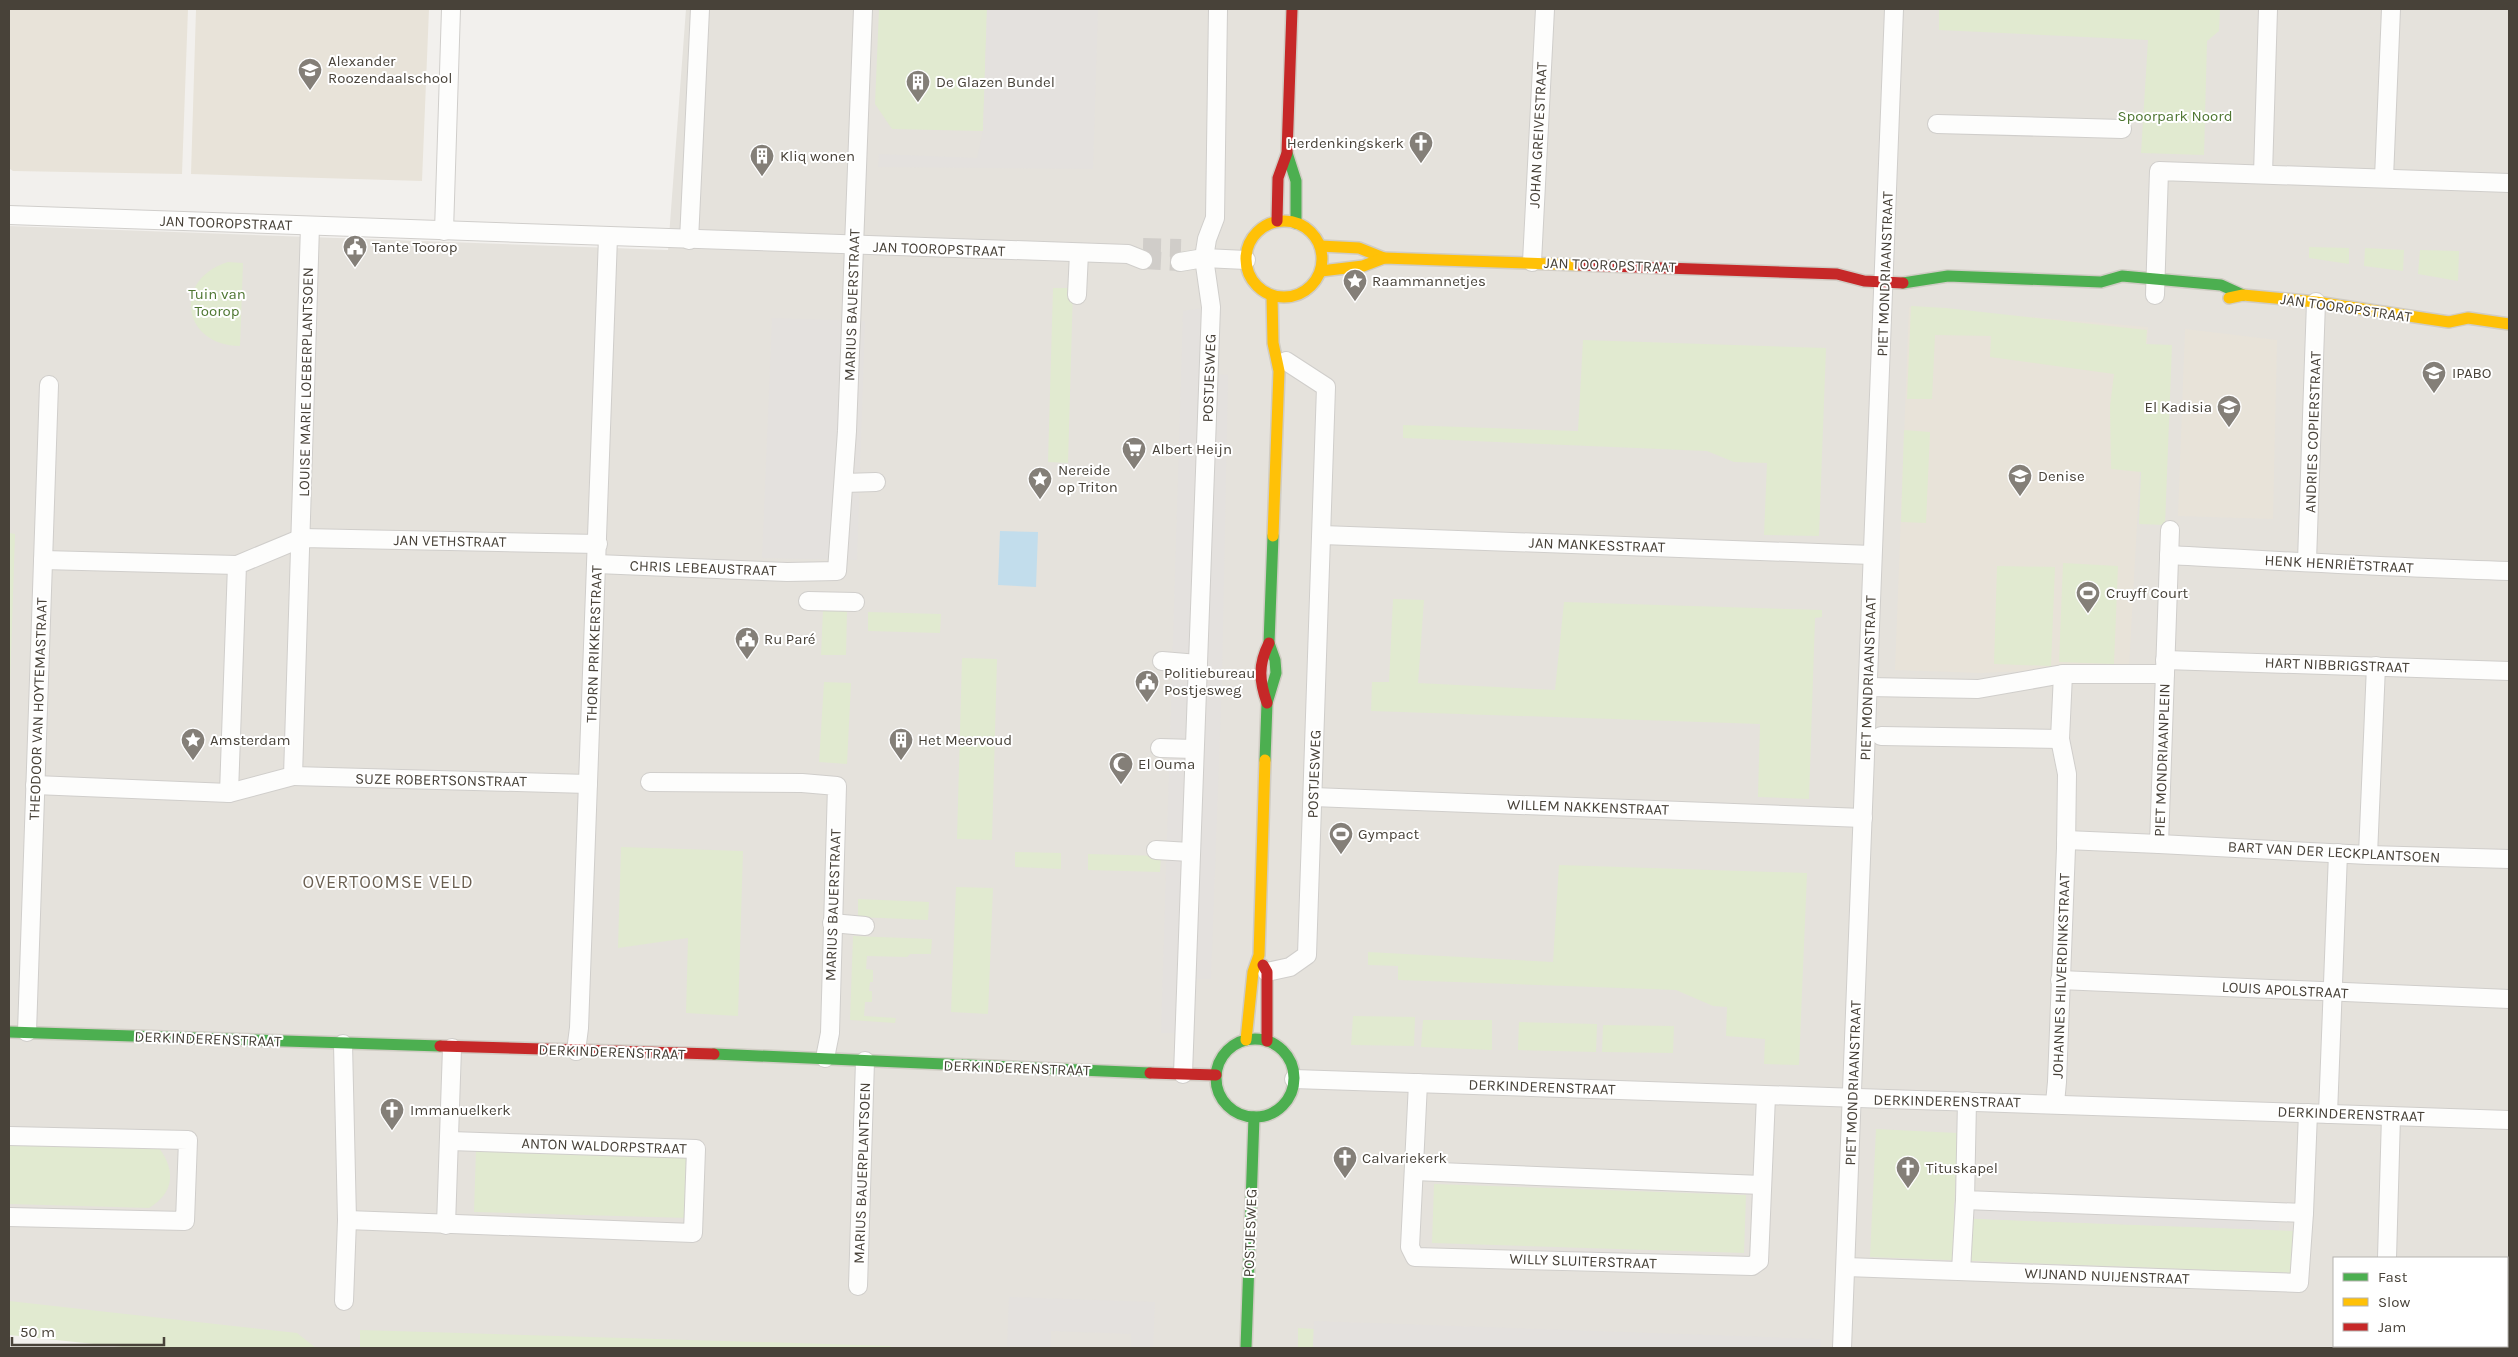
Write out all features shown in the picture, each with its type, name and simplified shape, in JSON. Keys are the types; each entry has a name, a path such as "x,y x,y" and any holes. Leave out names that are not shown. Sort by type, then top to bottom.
{"street":[{"path":"444,231 451,9"},
{"path":"689,240 700,9"},
{"name":"MARIUS BAUERSTRAAT","path":"809,572 838,571 844,483 863,9"},
{"name":"POSTJESWEG","path":"1183,1074 1212,306 1204,258 1207,239 1215,218 1218,9"},
{"path":"1277,221 1278,178 1287,153 1292,9"},
{"name":"JOHAN GREIVESTRAAT","path":"1532,262 1545,9"},
{"name":"PIET MONDRIAANSTRAAT","path":"1842,1348 1894,9"},
{"path":"2263,174 2268,9"},
{"path":"2384,178 2390,9"},
{"path":"1937,124 2122,129"},
{"path":"1287,153 1296,180 1296,223"},
{"path":"2155,291 2159,171 2509,184"},
{"name":"JAN TOOROPSTRAAT","path":"9,216 1138,254"},
{"path":"1277,221 1296,223 1309,229 1320,246 1322,262 1321,271 1309,288 1290,301 1264,292 1251,278 1246,260 1247,251 1254,235 1268,224 1277,221"},
{"name":"LOUISE MARIE LOEBERPLANTSOEN","path":"293,776 302,538 310,226"},
{"name":"THORN PRIKKERSTRAAT","path":"576,1051 579,1028 608,237"},
{"name":"JAN TOOROPSTRAAT","path":"1320,246 1359,248 1384,258 1837,274 1856,280 1884,270 1923,282 1948,276 2101,282 2122,276 2155,291 2221,285 2244,295"},
{"path":"1076,295 1079,253"},
{"path":"1180,255 1246,260"},
{"name":"JAN TOOROPSTRAAT","path":"1321,271 1363,266 1384,258"},
{"name":"JAN TOOROPSTRAAT","path":"1837,274 1857,265"},
{"name":"JAN TOOROPSTRAAT","path":"1926,267 1948,276"},
{"name":"JAN TOOROPSTRAAT","path":"2101,282 2120,291"},
{"name":"JAN TOOROPSTRAAT","path":"2219,299 2244,295 2316,302 2449,322 2468,318 2509,331"},
{"path":"1267,703 1259,679 1260,660 1269,643 1284,359 1274,357 1272,342 1272,296"},
{"name":"ANDRIES COPIERSTRAAT","path":"2307,561 2316,302"},
{"name":"JAN TOOROPSTRAAT","path":"2449,322 2465,332"},
{"name":"POSTJESWEG","path":"1267,972 1290,967 1307,955 1322,536 1326,387 1284,359"},
{"name":"THEODOOR VAN HOYTEMASTRAAT","path":"27,1032 49,385"},
{"path":"844,483 876,482"},
{"name":"PIET MONDRIAANPLEIN","path":"2066,844 2159,844 2170,530"},
{"name":"JAN MANKESSTRAAT","path":"1322,536 1872,555"},
{"path":"43,560 237,565 302,538"},
{"name":"JAN VETHSTRAAT","path":"302,538 598,544"},
{"name":"HENK HENRIËTSTRAAT","path":"2169,555 2307,561 2379,567 2509,571"},
{"name":"CHRIS LEBEAUSTRAAT","path":"597,564 809,572"},
{"path":"229,793 237,565"},
{"path":"808,601 855,602"},
{"path":"1246,1040 1253,972 1259,955 1267,703 1277,678 1277,661 1269,643"},
{"path":"1162,661 1198,664"},
{"path":"2368,855 2376,666"},
{"name":"HART NIBBRIGSTRAAT","path":"2165,667 2376,666 2509,672"},
{"name":"PIET MONDRIAANPLEIN","path":"1868,687 1978,689 2063,674 2165,667"},
{"path":"2063,674 2060,739 2067,774 2066,844"},
{"path":"1881,736 2060,739"},
{"path":"1160,748 1194,749"},
{"path":"35,785 229,793 293,776"},
{"name":"SUZE ROBERTSONSTRAAT","path":"293,776 588,784"},
{"name":"MARIUS BAUERSTRAAT","path":"650,782 802,783 837,786 830,1033 825,1058"},
{"name":"WILLEM NAKKENSTRAAT","path":"1314,797 1863,818"},
{"name":"JOHANNES HILVERDINKSTRAAT","path":"2055,1103 2058,1082 2066,844"},
{"name":"BART VAN DER LECKPLANTSOEN","path":"2159,844 2368,855 2509,859"},
{"path":"1156,850 1190,852"},
{"path":"2328,1114 2338,853"},
{"path":"832,923 865,926"},
{"path":"1259,955 1267,972 1267,1041"},
{"name":"LOUIS APOLSTRAAT","path":"2060,980 2509,999"},
{"name":"DERKINDERENSTRAAT","path":"9,1032 452,1048 825,1058 965,1068 1216,1075"},
{"path":"1246,1040 1267,1041 1281,1050 1291,1063 1294,1079 1290,1094 1282,1106 1269,1115 1254,1117 1242,1115 1230,1109 1222,1099 1217,1088 1216,1075 1219,1062 1227,1052 1246,1040"},
{"path":"343,1044 347,1220 344,1301"},
{"path":"446,1225 452,1048"},
{"name":"MARIUS BAUERPLANTSOEN","path":"858,1286 865,1060"},
{"name":"DERKINDERENSTRAAT","path":"1294,1079 1766,1096 2055,1103 2509,1120"},
{"name":"WILLY SLUITERSTRAAT","path":"1418,1083 1410,1247 1415,1257 1752,1266 1759,1261 1766,1096"},
{"path":"1961,1271 1967,1101"},
{"name":"WIJNAND NUIJENSTRAAT","path":"1846,1267 2299,1283 2308,1113"},
{"path":"2387,1257 2391,1116"},
{"name":"POSTJESWEG","path":"1246,1348 1254,1117"},
{"path":"9,1136 188,1140 186,1221 9,1217"},
{"name":"ANTON WALDORPSTRAAT","path":"347,1220 693,1233 696,1149 450,1141"},
{"path":"1414,1172 1762,1184"},
{"path":"1965,1200 2304,1213"}],"shaded area":[{"path":"9,9 188,9 182,174 13,171 9,168"},
{"name":"Alexander Roozendaalschool","path":"196,9 429,9 422,181 191,174"},
{"path":"686,9 2509,9 2509,1348 192,1348 9,1325 9,226 668,250"},
{"path":"987,9 1098,9 1093,169 878,167 879,154 977,158 983,131"},
{"path":"1211,307 1213,374 1228,375 1222,678 1211,979 1194,979 1190,1033 1161,1033 1183,311"},
{"name":"Denise","path":"1909,307 2148,327 2129,667 1981,673 1895,670"},
{"path":"772,318 865,321 857,560 762,558"},
{"name":"El Kadisia","path":"2185,329 2277,340 2273,519 2178,516"},
{"path":"1954,1203 2279,1216 2279,1230 1954,1218"},
{"path":"1009,1297 1155,1302 1153,1348 1131,1348 1131,1334 1051,1331 1051,1348 1007,1346"},
{"path":"1314,1321 1821,1339 1821,1348 1313,1348"}],"green space":[{"path":"879,9 987,9 983,131 892,129 875,104"},
{"name":"Spoorpark Noord","path":"1939,9 2220,9 2219,31 2207,41 2204,155 2141,153 2148,40 1939,30"},
{"path":"2309,247 2349,248 2349,264 2309,258"},
{"path":"2365,248 2404,250 2403,271 2364,266"},
{"path":"2420,250 2459,251 2458,281 2418,274"},
{"name":"Tuin van Toorop","path":"228,262 243,263 240,346 221,343 206,335 196,324 191,310 192,296 198,282 210,270"},
{"path":"1053,288 1073,288 1068,463 1048,462"},
{"path":"1911,306 1946,308 2147,330 2146,344 2172,345 2165,525 2139,524 2141,472 2111,469 2110,406 2114,374 1990,357 1991,336 1935,335 1932,399 1907,399"},
{"path":"1583,340 1826,348 1819,536 1764,535 1767,463 1734,462 1707,451 1403,438 1403,425 1578,431"},
{"path":"1904,430 1930,432 1926,523 1901,522"},
{"path":"9,533 15,534 9,715"},
{"name":"Cruyff Court","path":"2063,563 2118,566 2114,664 2059,662"},
{"path":"1997,566 2055,567 2051,666 1994,664"},
{"path":"1393,599 1424,600 1418,683 1555,690 1564,602 1822,610 1822,617 1815,618 1809,799 1758,797 1760,724 1371,711 1372,682 1389,682"},
{"path":"823,609 847,610 846,655 821,655"},
{"path":"868,612 941,614 940,633 868,631"},
{"path":"962,658 997,659 992,840 957,839"},
{"path":"824,682 851,683 847,764 819,762"},
{"path":"621,847 743,851 738,1016 686,1013 688,938 618,948"},
{"path":"1015,852 1061,853 1061,869 1015,867"},
{"path":"1088,854 1161,856 1160,872 1088,870"},
{"path":"1559,865 1807,873 1799,1065 1764,1064 1765,1039 1726,1036 1727,1007 1713,1006 1676,990 1398,980 1398,966 1368,965 1368,952 1553,962"},
{"path":"956,887 993,888 988,1014 951,1012"},
{"path":"858,899 929,902 928,920 858,917"},
{"path":"853,936 932,939 931,954 910,954 907,957 867,956 866,969 873,970 873,982 870,982 869,991 872,991 872,1002 865,1002 864,1016 896,1018 895,1023 850,1020"},
{"path":"1353,1016 1415,1017 1414,1046 1351,1045"},
{"path":"1423,1020 1492,1020 1492,1050 1421,1047"},
{"path":"1519,1022 1597,1024 1596,1052 1518,1050"},
{"path":"1603,1025 1674,1026 1673,1053 1602,1052"},
{"path":"1876,1129 1957,1133 1954,1218 2295,1231 2293,1273 1870,1257"},
{"path":"9,1145 159,1148 168,1165 170,1181 163,1196 149,1208 9,1204"},
{"path":"476,1150 692,1157 690,1218 474,1212"},
{"path":"1434,1184 1746,1195 1744,1253 1432,1243"},
{"path":"9,1301 297,1333 316,1348 132,1348 9,1335"},
{"path":"1298,1328 1314,1329 1313,1348 1298,1348"},
{"path":"360,1330 891,1346 890,1348 360,1348"}],"water":[{"path":"1000,531 1038,532 1036,587 998,585"}],"tunnel":[{"path":"1143,247 1181,248"},
{"path":"1143,260 1180,262"}],"traffic: fast":[{"path":"1287,153 1296,181 1296,223"},
{"path":"1903,283 1948,276 2101,282 2122,276 2221,285 2243,295"},
{"path":"1265,760 1267,703 1276,673 1275,660 1269,643 1273,536"},
{"path":"9,1032 440,1046"},
{"path":"1255,1039 1270,1042 1282,1051 1291,1063 1294,1078 1291,1093 1282,1105 1270,1114 1255,1117 1240,1114 1228,1105 1219,1093 1216,1078 1219,1063 1228,1051 1240,1042 1255,1039"},
{"path":"714,1054 1150,1073"},
{"path":"1246,1348 1254,1117"}],"traffic: slow":[{"path":"1277,221 1291,221 1305,227 1316,238 1322,252 1322,259 1319,274 1311,286 1291,297 1277,297 1263,291 1252,280 1246,266 1246,252 1252,238 1263,227 1277,221"},
{"path":"1320,246 1359,248 1384,258"},
{"path":"1321,271 1363,266 1384,258 1579,265"},
{"path":"2229,298 2243,295 2316,302 2449,322 2468,318 2509,324"},
{"path":"1272,296 1273,343 1279,371 1273,536"},
{"path":"1246,1040 1253,972 1259,955 1265,760"}],"traffic: jam":[{"path":"1277,221 1278,178 1287,153 1292,9"},
{"path":"1579,265 1837,274 1864,281 1903,283"},
{"path":"1267,703 1262,687 1261,666 1269,643"},
{"path":"1263,965 1267,972 1267,1041"},
{"path":"440,1046 714,1054"},
{"path":"1150,1073 1216,1075"}],"place":[{"name":"Alexander Roozendaalschool","path":"310,91"},
{"name":"De Glazen Bundel","path":"918,103"},
{"name":"Herdenkingskerk","path":"1421,164"},
{"name":"Kliq wonen","path":"762,177"},
{"name":"Tante Toorop","path":"355,268"},
{"name":"Raammannetjes","path":"1355,302"},
{"name":"IPABO","path":"2434,394"},
{"name":"El Kadisia","path":"2229,428"},
{"name":"Albert Heijn","path":"1134,470"},
{"name":"Denise","path":"2020,497"},
{"name":"Nereide op Triton","path":"1040,500"},
{"name":"Cruyff Court","path":"2088,614"},
{"name":"Ru Paré","path":"747,660"},
{"name":"Politiebureau Postjesweg","path":"1147,703"},
{"name":"Amsterdam","path":"193,761"},
{"name":"Het Meervoud","path":"901,761"},
{"name":"El Ouma","path":"1121,785"},
{"name":"Gympact","path":"1341,855"},
{"name":"Immanuelkerk","path":"392,1131"},
{"name":"Calvariekerk","path":"1345,1179"},
{"name":"Tituskapel","path":"1908,1189"}],"district":[{"name":"OVERTOOMSE VELD","path":"388,882"}]}
